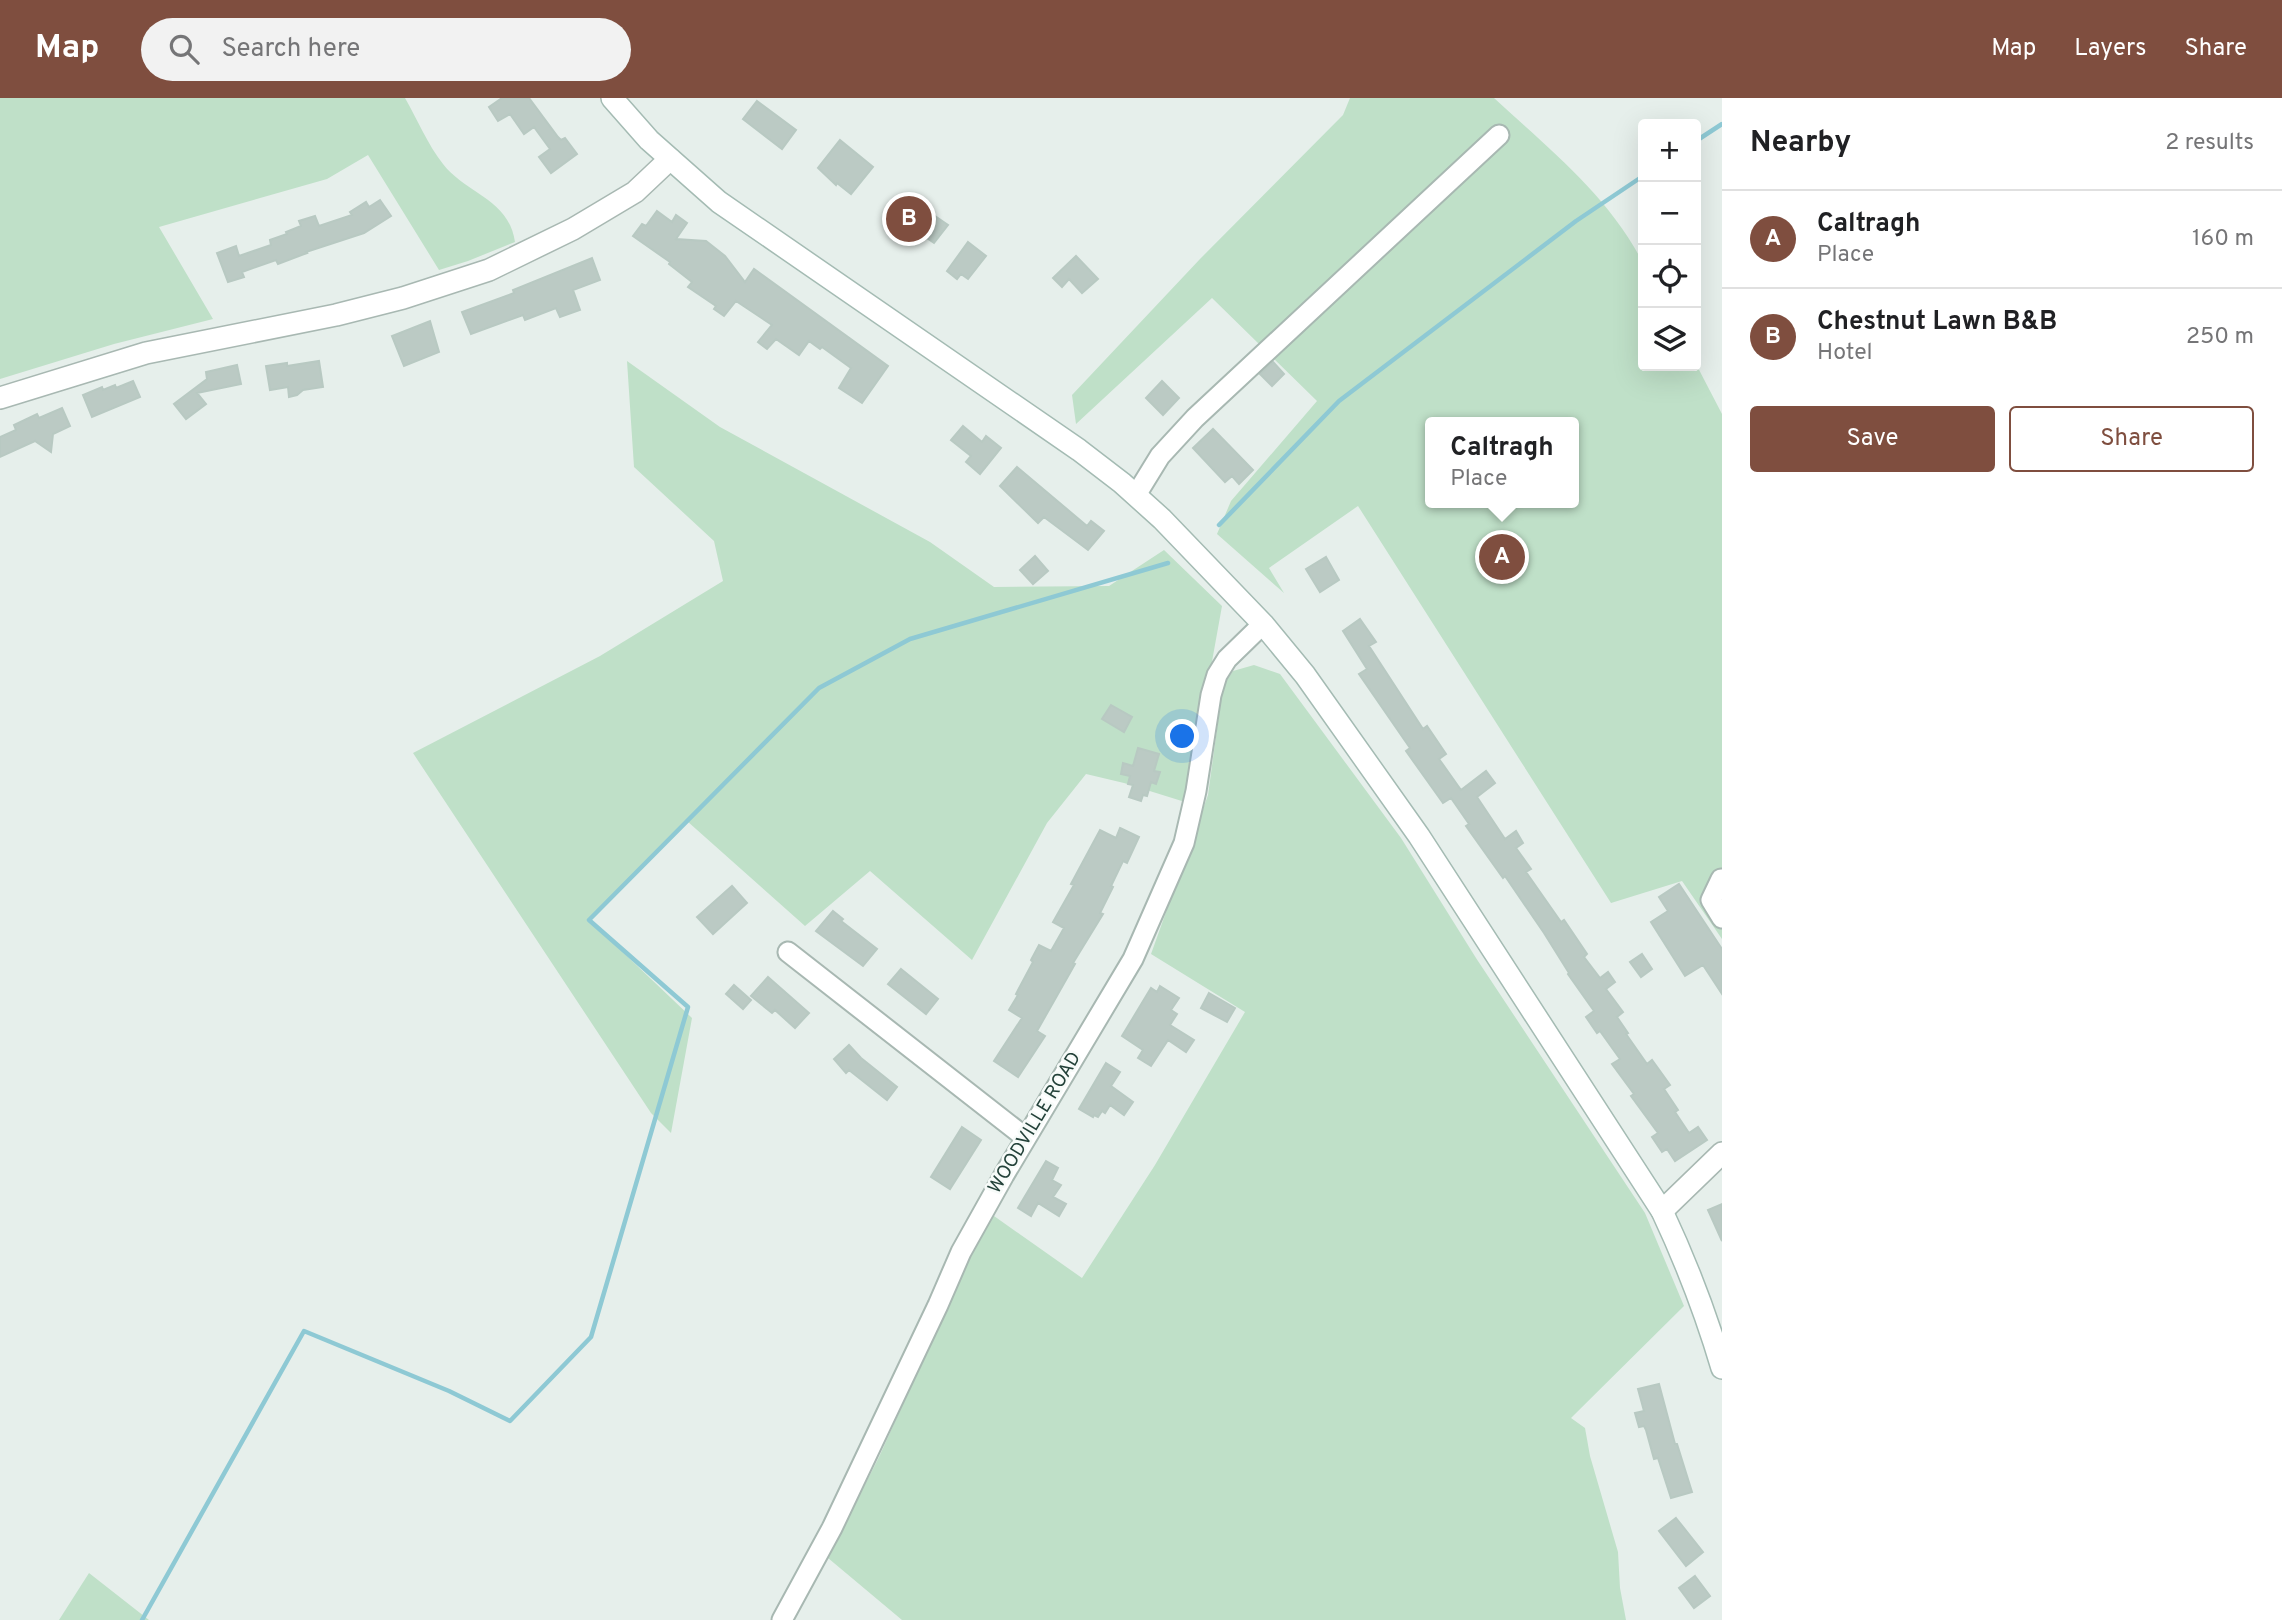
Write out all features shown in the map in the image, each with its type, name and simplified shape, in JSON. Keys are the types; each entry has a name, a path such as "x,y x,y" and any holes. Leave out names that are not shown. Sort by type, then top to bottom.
{"main road":[{"path":"612,98 649,140 729,209 1079,450 1136,495 1214,570 1264,624 1339,721 1419,836 1662,1211 1685,1260 1722,1368"},
{"path":"0,398 146,353 336,315 403,298 489,270 573,229 635,192 670,159"},
{"path":"1662,1211 1722,1153"}],"street":[{"path":"1136,495 1160,456 1195,418 1499,135"},
{"name":"WOODVILLE ROAD","path":"782,1620 832,1528 961,1252 1133,959 1184,843 1217,675 1227,659 1264,624"},
{"path":"1721,879 1711,900 1722,918"},
{"path":"788,952 1026,1138"}],"green space":[{"path":"0,98 405,98 443,164 452,174 495,206 511,227 515,242 439,270 368,155 327,179 159,227 213,319 114,344 0,379"},
{"path":"1350,98 1494,98 1576,174 1613,216 1638,254 1638,371 1700,371 1722,414 1722,939 1682,881 1611,903 1358,506 1269,568 1284,593 1217,534 1231,501 1317,401 1212,298 1076,424 1072,395 1200,259 1343,115"},
{"path":"627,361 720,427 930,542 994,587 1109,586 1164,550 1222,606 1211,667 1201,695 1185,802 1086,774 1047,823 972,960 870,871 805,926 687,821 589,920 692,1018 671,1133 651,1113 413,753 600,656 723,581 714,541 634,467"},
{"path":"1254,665 1280,674 1401,838 1476,958 1645,1213 1684,1306 1571,1418 1585,1428 1590,1456 1618,1552 1620,1588 1626,1620 902,1620 828,1558 879,1457 980,1234 994,1216 1082,1278 1155,1165 1245,1012 1151,954 1208,795 1223,685 1233,671"},
{"path":"89,1573 149,1620 59,1620"}],"building":[{"path":"502,98 529,98 558,137 561,140 565,138 577,154 551,173 539,157 550,149 534,127 524,134 510,114 498,121 489,107"},
{"path":"757,101 796,130 782,149 743,119"},
{"path":"840,140 873,167 851,194 837,183 836,185 818,168"},
{"path":"901,198 932,220 935,216 948,225 934,243 921,234 917,240 886,217"},
{"path":"380,200 391,216 364,233 278,264 276,260 242,272 244,277 228,282 217,253 236,246 239,256 271,245 270,240 301,226 299,221 315,216 319,226 352,215 350,212 366,202 369,207"},
{"path":"657,211 672,222 676,215 687,223 676,239 706,241 725,256 745,282 754,269 888,366 862,403 839,388 851,368 809,341 799,355 776,339 767,349 758,342 772,325 736,301 724,316 714,309 716,306 688,287 692,282 669,264 670,262 633,236 642,224 646,226"},
{"path":"968,242 986,256 968,279 961,274 957,279 947,271"},
{"path":"1076,256 1098,279 1082,293 1069,279 1062,287 1053,278"},
{"path":"592,258 600,280 573,290 580,310 560,317 556,308 525,320 523,315 471,334 462,312 514,293 513,290"},
{"path":"430,321 439,352 404,366 392,336"},
{"path":"319,361 323,387 303,390 289,397 288,387 270,390 266,366"},
{"path":"1273,362 1284,374 1272,386 1260,374"},
{"path":"237,365 241,384 197,393 206,404 186,419 174,404 207,379 206,372"},
{"path":"133,381 140,397 92,417 83,395 102,387 103,390 115,385 116,388"},
{"path":"1162,381 1179,398 1163,415 1146,398"},
{"path":"62,408 70,426 53,434 51,452 35,441 0,457 0,437 16,430 14,425 37,414 39,418"},
{"path":"963,426 982,442 986,436 1001,448 980,474 966,462 971,456 951,440"},
{"path":"1213,429 1253,470 1239,484 1232,476 1225,482 1193,448"},
{"path":"1017,467 1087,526 1091,521 1104,531 1088,550 1044,517 1038,523 1000,486"},
{"path":"1035,556 1048,571 1033,584 1020,570"},
{"path":"1326,557 1339,580 1320,592 1306,569"},
{"path":"1360,619 1376,642 1369,646 1423,729 1427,726 1446,754 1439,759 1461,790 1486,771 1495,783 1477,797 1505,839 1516,831 1523,843 1516,848 1531,869 1526,872 1561,922 1564,920 1587,954 1584,957 1600,978 1608,972 1615,982 1606,989 1623,1012 1617,1017 1628,1033 1626,1034 1647,1064 1652,1060 1670,1085 1664,1089 1689,1133 1698,1127 1707,1140 1675,1161 1667,1149 1662,1152 1652,1137 1658,1133 1612,1064 1620,1059 1586,1017 1594,1011 1544,933 1466,826 1469,824 1451,798 1443,803 1406,751 1410,748 1359,674 1367,669 1343,631"},
{"path":"1111,705 1132,717 1124,732 1102,719"},
{"path":"1138,748 1159,754 1154,771 1160,772 1156,784 1151,782 1147,796 1143,795 1141,801 1129,797 1133,785 1128,784 1130,776 1121,774 1123,763 1133,766"},
{"path":"1120,828 1139,837 1127,863 1123,861 1111,886 1113,887 1100,913 1103,914 1037,1031 1045,1036 1018,1077 994,1061 1022,1018 1009,1010 1039,945 1051,951 1064,928 1053,922 1100,830 1116,838"},
{"path":"1679,884 1722,949 1722,994 1703,965 1685,976 1651,922 1668,911 1659,897"},
{"path":"732,886 747,903 713,934 697,917"},
{"path":"833,911 843,919 841,921 877,949 863,966 816,931"},
{"path":"1642,954 1652,969 1641,977 1630,962"},
{"path":"901,969 938,999 926,1014 888,984"},
{"path":"768,977 809,1013 795,1028 775,1010 772,1013 751,996"},
{"path":"734,985 751,1000 743,1009 726,994"},
{"path":"1160,986 1179,998 1171,1010 1177,1014 1170,1025 1194,1040 1186,1052 1168,1040 1151,1066 1138,1058 1143,1050 1122,1036 1151,988 1157,992"},
{"path":"1209,993 1235,1008 1227,1022 1201,1008"},
{"path":"849,1045 897,1087 887,1100 849,1070 846,1073 834,1059"},
{"path":"1106,1063 1120,1072 1111,1086 1133,1102 1124,1115 1110,1105 1105,1113 1102,1111 1098,1117 1093,1117 1079,1109"},
{"path":"962,1127 981,1140 950,1189 931,1177"},
{"path":"1046,1161 1058,1168 1052,1180 1061,1185 1053,1197 1066,1204 1059,1216 1038,1203 1031,1216 1018,1208"},
{"path":"1722,1204 1722,1241 1708,1210"},
{"path":"1659,1384 1675,1444 1692,1492 1671,1498 1658,1458 1654,1459 1646,1430 1644,1426 1639,1427 1635,1413 1644,1411 1638,1389"},
{"path":"1676,1518 1703,1552 1686,1566 1659,1531"},
{"path":"1695,1576 1710,1596 1694,1608 1679,1588"}],"waterway":[{"path":"1701,138 1722,124"},
{"path":"1219,525 1339,401 1576,221 1638,179"},
{"path":"142,1620 304,1331 449,1391 510,1421 591,1337 688,1007 589,920 819,688 910,639 1168,563"}],"place":[{"name":"Chestnut Lawn B&B","path":"909,219"},
{"name":"Caltragh","path":"1502,557"}]}
